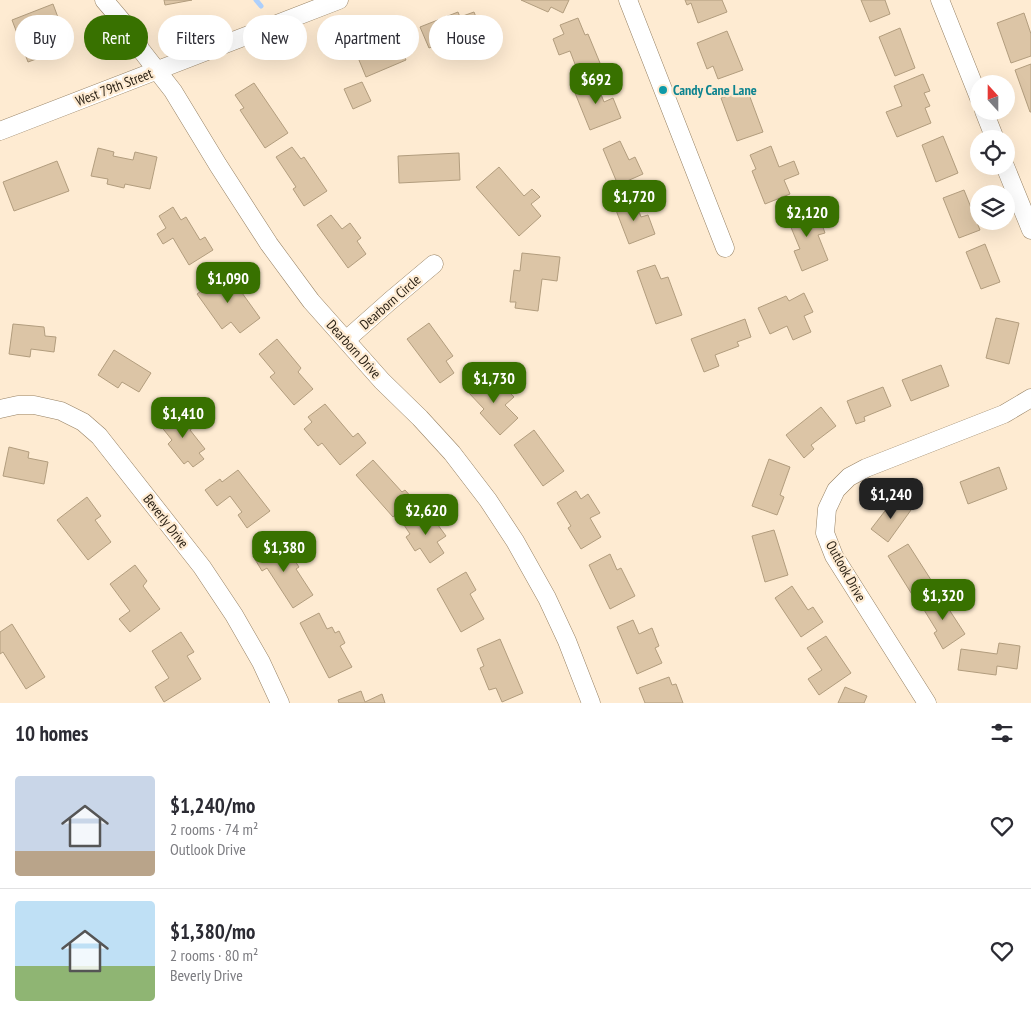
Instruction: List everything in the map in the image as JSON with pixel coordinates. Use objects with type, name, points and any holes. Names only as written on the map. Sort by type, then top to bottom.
[{"type":"street","name":"Dearborn Drive","points":[[104,0],[173,91],[269,244],[311,301],[382,381],[452,453],[488,500],[515,541],[547,598],[567,640],[591,703]]},
{"type":"street","name":"West 79th Street","points":[[0,131],[339,0]]},
{"type":"street","points":[[628,0],[725,248]]},
{"type":"street","points":[[940,0],[970,75]]},
{"type":"street","points":[[1009,175],[1031,230]]},
{"type":"street","name":"Dearborn Circle","points":[[346,340],[434,264]]},
{"type":"street","name":"Outlook Drive","points":[[927,703],[834,556],[825,533],[826,509],[836,490],[849,477],[866,468],[1004,414],[1031,398]]},
{"type":"street","name":"Beverly Drive","points":[[0,409],[18,405],[34,405],[61,411],[83,422],[100,436],[202,567],[261,662],[280,703]]},
{"type":"building","points":[[164,0],[192,0],[165,5]]},
{"type":"building","points":[[521,0],[569,0],[563,13],[551,7],[548,12]]},
{"type":"building","points":[[685,0],[722,0],[727,12],[698,23],[691,3],[687,5]]},
{"type":"building","points":[[861,0],[885,0],[890,14],[870,22]]},
{"type":"building","points":[[53,4],[57,15],[25,15]]},
{"type":"building","points":[[1024,13],[1031,34],[1031,56],[1011,63],[997,23]]},
{"type":"building","points":[[578,18],[585,35],[588,34],[600,63],[578,72],[570,51],[559,55],[553,39],[564,34],[560,25]]},
{"type":"building","points":[[429,23],[429,48],[420,27]]},
{"type":"building","points":[[900,28],[915,68],[895,76],[879,37]]},
{"type":"building","points":[[727,31],[743,70],[718,79],[713,66],[707,69],[697,43]]},
{"type":"building","points":[[359,60],[406,60],[366,77]]},
{"type":"building","points":[[1031,64],[1031,112],[1030,112],[1015,70]]},
{"type":"building","points":[[923,74],[930,91],[924,93],[930,106],[925,108],[931,123],[897,137],[886,112],[902,106],[894,86]]},
{"type":"building","points":[[595,79],[604,102],[613,98],[621,118],[590,130],[573,88]]},
{"type":"building","points":[[362,82],[371,101],[353,109],[344,89]]},
{"type":"building","points":[[254,83],[288,133],[265,148],[240,110],[244,108],[235,95]]},
{"type":"building","points":[[747,89],[763,132],[737,141],[721,98]]},
{"type":"building","points":[[943,136],[958,173],[936,182],[922,145]]},
{"type":"building","points":[[620,141],[629,160],[635,157],[643,174],[618,185],[603,149]]},
{"type":"building","points":[[771,146],[779,167],[794,161],[799,174],[784,180],[790,194],[765,204],[752,171],[756,169],[750,155]]},
{"type":"building","points":[[292,147],[301,159],[304,157],[327,191],[304,206],[293,189],[296,187],[276,157]]},
{"type":"building","points":[[98,148],[114,152],[113,156],[133,160],[135,152],[157,157],[150,189],[125,184],[124,188],[107,184],[108,179],[91,176]]},
{"type":"building","points":[[459,153],[460,180],[399,183],[398,156]]},
{"type":"building","points":[[57,161],[69,191],[14,211],[3,182]]},
{"type":"building","points":[[499,167],[524,196],[532,189],[540,197],[531,204],[541,216],[519,236],[476,187]]},
{"type":"building","points":[[964,190],[970,205],[970,230],[980,230],[959,238],[943,198]]},
{"type":"building","points":[[634,198],[641,217],[648,215],[655,234],[629,244],[614,205]]},
{"type":"building","points":[[805,205],[811,219],[819,216],[825,233],[818,235],[828,260],[802,271],[794,251],[800,249],[785,213]]},
{"type":"building","points":[[173,207],[181,220],[186,217],[200,240],[205,237],[213,250],[189,265],[173,238],[163,244],[157,234],[166,228],[159,216]]},
{"type":"building","points":[[331,215],[342,229],[350,223],[361,238],[357,241],[366,254],[348,268],[317,225]]},
{"type":"building","points":[[985,244],[1000,282],[981,289],[966,252]]},
{"type":"building","points":[[522,253],[560,257],[557,281],[542,279],[538,311],[515,308],[516,302],[510,302],[514,270],[520,271]]},
{"type":"building","points":[[655,265],[661,279],[668,277],[682,315],[656,324],[637,271]]},
{"type":"building","points":[[227,272],[260,318],[240,333],[231,322],[222,329],[197,294]]},
{"type":"building","points":[[804,293],[813,312],[804,316],[811,332],[793,340],[787,326],[770,334],[758,308],[786,296],[789,301]]},
{"type":"building","points":[[996,318],[1019,323],[1009,364],[986,358]]},
{"type":"building","points":[[745,319],[751,337],[737,342],[739,346],[715,355],[719,366],[704,372],[691,339]]},
{"type":"building","points":[[429,323],[453,356],[446,361],[454,373],[440,383],[407,339]]},
{"type":"building","points":[[13,324],[44,327],[45,336],[56,337],[54,352],[31,349],[30,357],[9,354]]},
{"type":"building","points":[[277,339],[301,368],[298,372],[313,389],[294,405],[270,377],[275,373],[259,354]]},
{"type":"building","points":[[114,350],[151,373],[139,392],[122,382],[118,388],[98,375]]},
{"type":"building","points":[[941,365],[949,386],[911,401],[902,380]]},
{"type":"building","points":[[483,377],[491,386],[498,380],[514,397],[505,405],[518,418],[500,435],[480,413],[484,409],[468,392]]},
{"type":"building","points":[[883,387],[891,406],[864,417],[865,421],[856,424],[847,401]]},
{"type":"building","points":[[325,404],[353,437],[358,433],[366,443],[340,465],[322,443],[318,446],[304,429],[312,422],[308,417]]},
{"type":"building","points":[[821,407],[836,426],[811,445],[814,449],[804,458],[786,435]]},
{"type":"building","points":[[180,410],[194,427],[190,430],[205,449],[199,453],[204,459],[193,467],[188,461],[184,464],[168,444],[172,440],[160,425]]},
{"type":"building","points":[[534,430],[564,471],[543,486],[514,445]]},
{"type":"building","points":[[9,447],[29,452],[28,458],[48,462],[44,484],[3,476]]},
{"type":"building","points":[[769,459],[790,467],[780,495],[784,497],[777,515],[752,506]]},
{"type":"building","points":[[373,460],[402,492],[405,490],[413,499],[393,517],[356,475]]},
{"type":"building","points":[[999,467],[1007,489],[968,504],[960,482]]},
{"type":"building","points":[[238,470],[270,511],[247,528],[238,515],[242,512],[230,496],[217,506],[205,490],[220,479],[222,482]]},
{"type":"building","points":[[576,491],[581,499],[588,494],[600,513],[590,518],[601,537],[581,549],[568,528],[571,526],[557,503]]},
{"type":"building","points":[[87,497],[101,516],[95,520],[111,542],[88,560],[57,520]]},
{"type":"building","points":[[895,498],[911,510],[888,542],[871,529]]},
{"type":"building","points":[[427,510],[446,536],[437,542],[444,553],[430,563],[420,548],[415,551],[406,537],[410,534],[404,525]]},
{"type":"building","points":[[774,530],[788,575],[765,582],[752,536]]},
{"type":"building","points":[[276,541],[285,555],[289,552],[299,567],[296,569],[313,595],[293,608],[267,568],[262,571],[253,556]]},
{"type":"building","points":[[908,544],[933,583],[913,596],[888,556]]},
{"type":"building","points":[[610,554],[617,570],[621,568],[635,596],[610,609],[589,565]]},
{"type":"building","points":[[135,565],[147,581],[143,586],[160,609],[130,632],[119,619],[130,611],[110,584]]},
{"type":"building","points":[[466,572],[476,590],[470,594],[484,619],[461,632],[437,589]]},
{"type":"building","points":[[792,586],[808,610],[813,607],[823,622],[801,637],[775,598]]},
{"type":"building","points":[[939,594],[965,634],[943,649],[934,633],[937,631],[921,605]]},
{"type":"building","points":[[319,613],[327,629],[332,627],[335,633],[339,631],[345,643],[340,646],[352,667],[329,678],[300,623]]},
{"type":"building","points":[[633,620],[639,634],[652,628],[659,646],[655,648],[662,663],[637,674],[617,627]]},
{"type":"building","points":[[12,624],[45,677],[26,689],[3,652],[0,654],[0,632]]},
{"type":"building","points":[[181,632],[194,652],[187,656],[201,679],[164,702],[155,687],[169,678],[152,651]]},
{"type":"building","points":[[826,636],[851,673],[819,695],[808,679],[822,670],[807,648]]},
{"type":"building","points":[[500,639],[523,693],[502,702],[496,688],[489,690],[480,668],[484,666],[477,649]]},
{"type":"building","points":[[999,643],[1020,646],[1017,669],[997,666],[996,675],[958,670],[961,649],[997,654]]},
{"type":"building","points":[[669,677],[672,685],[676,684],[683,703],[645,703],[639,688]]},
{"type":"building","points":[[845,687],[867,696],[864,703],[838,703]]},
{"type":"building","points":[[361,691],[365,702],[382,694],[385,703],[339,703],[338,700]]},
{"type":"waterway","points":[[256,0],[261,6]]},
{"type":"place","name":"Candy Cane Lane","points":[[663,90]]}]
